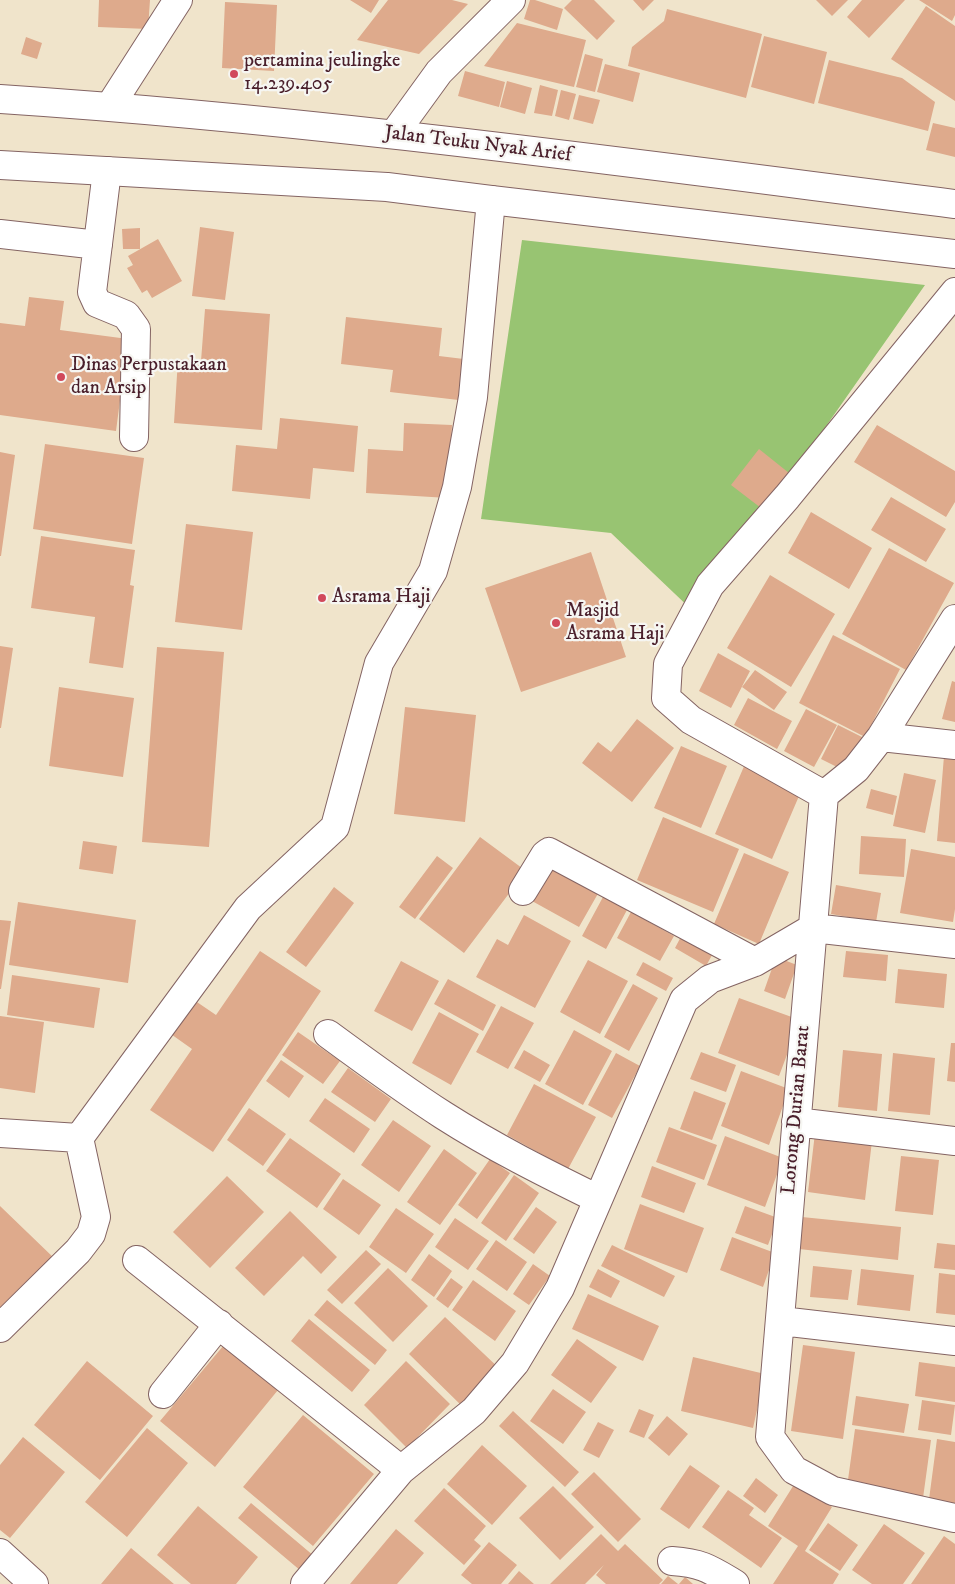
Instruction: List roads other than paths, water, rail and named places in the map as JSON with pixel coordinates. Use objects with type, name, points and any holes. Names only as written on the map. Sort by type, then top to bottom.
[{"type":"main road","points":[[110,106],[178,0]]},
{"type":"main road","points":[[394,134],[439,72],[511,0]]},
{"type":"main road","name":"Jalan Teuku Nyak Arief","points":[[0,99],[110,106],[394,134],[955,204]]},
{"type":"main road","points":[[0,165],[387,186],[491,200],[955,254]]},
{"type":"main road","points":[[107,171],[92,292],[97,303],[126,315],[136,329],[134,437]]},
{"type":"main road","points":[[0,1328],[78,1251],[91,1234],[96,1218],[79,1138],[248,908],[335,827],[379,663],[433,571],[457,487],[472,397],[491,200]]},
{"type":"main road","points":[[0,234],[98,246]]},
{"type":"main road","points":[[955,292],[788,497],[710,585],[668,664],[666,698],[691,720],[824,794],[856,769],[881,737],[955,619]]},
{"type":"main road","points":[[881,737],[955,745]]},
{"type":"main road","name":"Lorong Durian Barat","points":[[824,794],[770,1437],[794,1470],[833,1491],[955,1518]]},
{"type":"main road","points":[[524,891],[545,855],[549,852],[755,962]]},
{"type":"main road","points":[[305,1584],[400,1470],[474,1411],[515,1363],[560,1288],[684,1000],[710,978],[755,962],[813,928],[955,944]]},
{"type":"main road","points":[[328,1034],[444,1116],[521,1161],[598,1199]]},
{"type":"main road","points":[[796,1122],[955,1141]]},
{"type":"main road","points":[[0,1133],[79,1138]]},
{"type":"main road","points":[[137,1260],[400,1470]]},
{"type":"main road","points":[[781,1321],[955,1341]]},
{"type":"main road","points":[[163,1394],[219,1324]]},
{"type":"main road","points":[[0,1553],[34,1584]]},
{"type":"main road","points":[[672,1561],[690,1562],[708,1567],[735,1584]]},
{"type":"place","name":"pertamina jeulingke 14.239.405","points":[[234,74]]},
{"type":"place","name":"Dinas Perpustakaan dan Arsip","points":[[61,377]]},
{"type":"place","name":"Asrama Haji","points":[[322,598]]},
{"type":"place","name":"Masjid Asrama Haji","points":[[556,623]]}]
